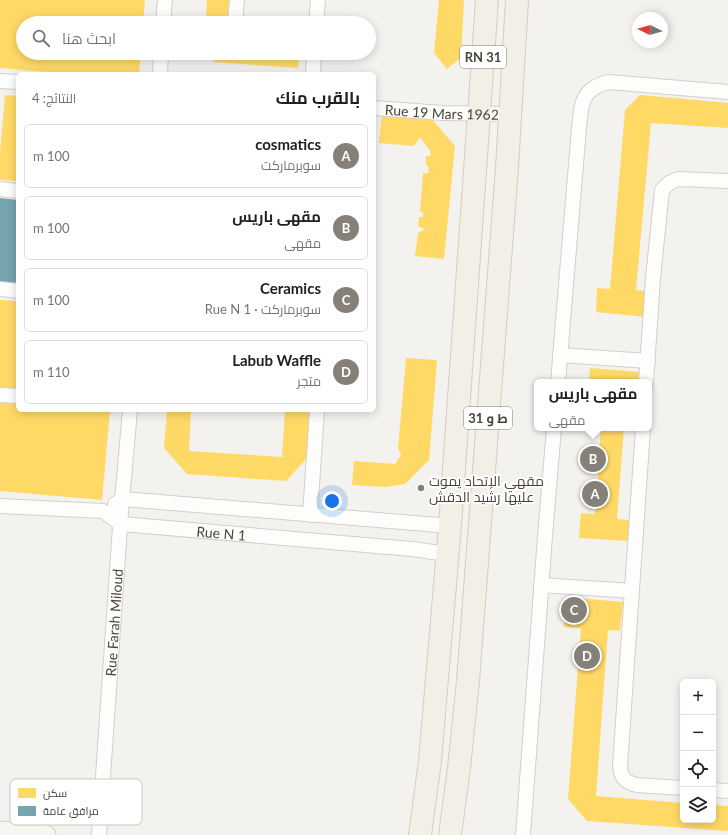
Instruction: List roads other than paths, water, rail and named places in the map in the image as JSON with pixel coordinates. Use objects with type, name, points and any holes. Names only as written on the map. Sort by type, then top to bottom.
[{"type":"main road","name":"RN 31","points":[[420,835],[430,761],[450,526],[487,0]]},
{"type":"main road","name":"ط و 31","points":[[450,835],[468,681],[506,176],[517,0]]},
{"type":"main road","points":[[0,831],[46,835]]},
{"type":"street","points":[[164,16],[165,0]]},
{"type":"street","points":[[236,16],[237,0]]},
{"type":"street","points":[[317,16],[318,0]]},
{"type":"street","points":[[160,72],[161,60]]},
{"type":"street","points":[[313,72],[314,60]]},
{"type":"street","points":[[0,81],[16,82]]},
{"type":"street","points":[[558,379],[579,128],[583,101],[586,96],[597,86],[609,82],[728,92]]},
{"type":"street","name":"Rue 19 Mars 1962","points":[[376,108],[479,114],[509,114]]},
{"type":"street","points":[[646,379],[653,278],[662,190],[669,183],[678,179],[728,181]]},
{"type":"street","points":[[0,190],[16,191]]},
{"type":"street","points":[[0,290],[16,291]]},
{"type":"street","points":[[560,355],[648,361]]},
{"type":"street","points":[[0,395],[16,396]]},
{"type":"street","name":"Rue Farah Miloud","points":[[103,779],[122,499],[130,412]]},
{"type":"street","points":[[310,515],[318,412]]},
{"type":"street","points":[[523,835],[554,431]]},
{"type":"street","points":[[643,431],[620,771],[623,778],[631,784],[680,788]]},
{"type":"street","points":[[0,506],[102,511],[122,499],[450,526]]},
{"type":"street","name":"Rue N 1","points":[[102,511],[121,524],[412,549],[447,554]]},
{"type":"street","points":[[541,585],[632,591]]},
{"type":"street","points":[[716,790],[728,791]]},
{"type":"street","name":"Rue Farah Miloud","points":[[99,835],[100,825]]},
{"type":"place","name":"مقهى باريس","points":[[593,459]]},
{"type":"place","name":"مقهي الإتحاد يموت عليها رشيد الدقش","points":[[421,488]]},
{"type":"place","name":"cosmatics","points":[[595,494]]},
{"type":"place","name":"Ceramics","points":[[574,610]]},
{"type":"place","name":"Labub Waffle","points":[[587,656]]}]
